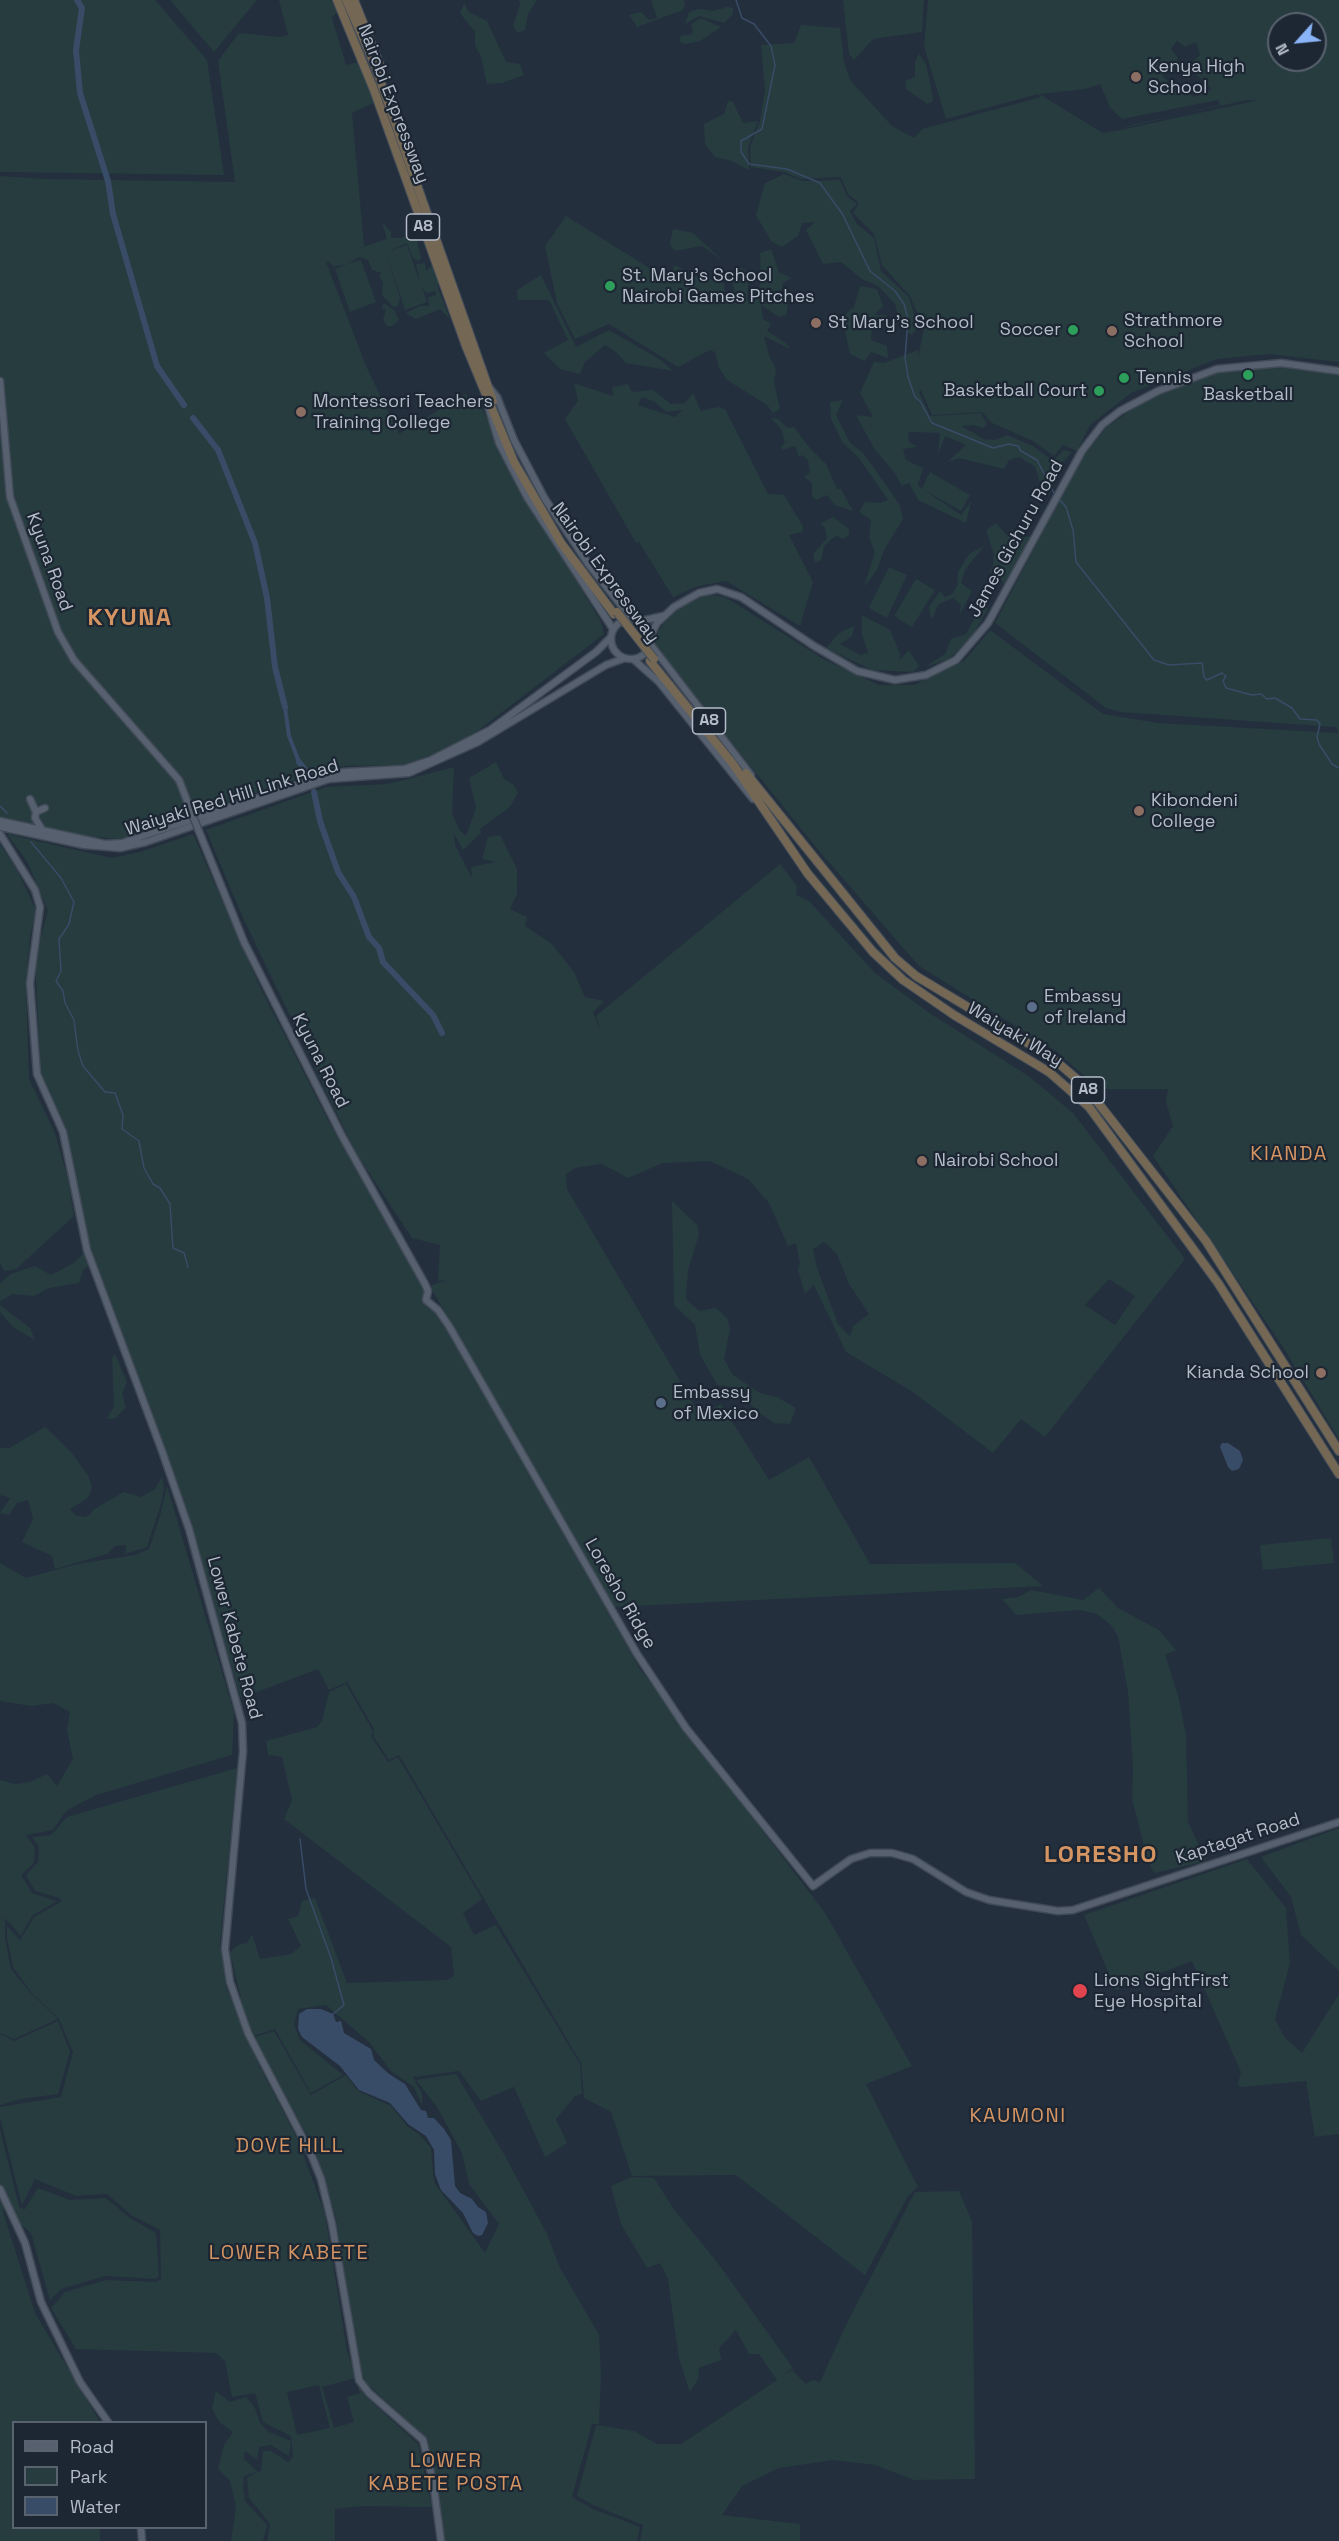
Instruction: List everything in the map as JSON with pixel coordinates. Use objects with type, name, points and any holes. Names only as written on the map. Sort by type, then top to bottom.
[{"type":"highway","name":"Nairobi Expressway","points":[[337,0],[374,90],[487,399],[520,470],[578,567],[734,761]]},
{"type":"highway","name":"Nairobi Expressway","points":[[346,0],[387,99],[520,470],[580,563],[764,800]]},
{"type":"highway","points":[[354,0],[379,63],[387,99]]},
{"type":"highway","name":"Waiyaki Way","points":[[764,800],[895,958],[916,976],[1051,1057],[1085,1086],[1183,1209],[1339,1451]]},
{"type":"highway","name":"Waiyaki Way","points":[[764,800],[787,846],[857,936],[887,966],[954,1015],[1049,1072],[1089,1107],[1235,1308],[1339,1474]]},
{"type":"highway","points":[[1235,1308],[1241,1307],[1243,1302]]},
{"type":"highway","points":[[1260,1351],[1269,1348],[1270,1342]]},
{"type":"main road","name":"James Gichuru Road","points":[[663,616],[699,593],[717,589],[741,597],[839,662],[857,671],[895,680],[926,675],[956,660],[988,623],[1082,451],[1102,425],[1120,411],[1158,391],[1217,369],[1260,363],[1295,364],[1339,371]]},
{"type":"main road","name":"Kyuna Road","points":[[0,381],[10,497],[58,632],[74,660],[179,780],[244,942],[342,1136],[425,1284],[428,1291],[426,1300]]},
{"type":"main road","name":"A8","points":[[488,385],[497,397],[522,457],[545,500],[631,618]]},
{"type":"main road","points":[[487,399],[495,432],[518,481],[539,518],[606,615],[613,629]]},
{"type":"main road","points":[[606,615],[611,619],[618,617],[621,611],[618,603]]},
{"type":"main road","points":[[663,616],[651,635],[651,645],[644,655],[633,659],[625,658],[613,648],[611,637],[618,623],[631,618],[641,621],[663,616]]},
{"type":"main road","points":[[641,621],[651,635]]},
{"type":"main road","name":"Waiyaki Red Hill Link Road","points":[[0,827],[105,844],[128,842],[324,776],[404,769],[431,760],[478,736],[534,700],[596,652],[611,637]]},
{"type":"main road","name":"Waiyaki Way","points":[[633,659],[659,681],[754,801],[764,800],[738,758],[656,658],[651,645]]},
{"type":"main road","points":[[656,658],[652,655],[646,662],[659,681]]},
{"type":"main road","name":"Waiyaki Red Hill Link Road","points":[[0,821],[43,831],[84,845],[106,849],[130,847],[329,779],[409,773],[465,749],[606,665],[625,658]]},
{"type":"main road","points":[[534,700],[541,705]]},
{"type":"main road","points":[[30,799],[43,831]]},
{"type":"main road","points":[[21,826],[45,808]]},
{"type":"main road","name":"Lower Kabete Road","points":[[0,834],[35,890],[40,907],[30,982],[37,1074],[63,1132],[87,1250],[189,1529],[242,1723],[243,1744],[225,1949],[230,1982],[248,2033],[311,2154],[321,2179],[332,2224],[359,2380],[366,2390],[423,2440],[433,2481],[441,2541]]},
{"type":"main road","name":"Loresho Ridge","points":[[426,1300],[438,1310],[451,1330],[637,1654],[686,1728],[813,1886]]},
{"type":"main road","name":"Kaptagat Road","points":[[813,1886],[851,1859],[870,1853],[892,1853],[913,1859],[966,1892],[989,1900],[1058,1911],[1073,1910],[1339,1822]]},
{"type":"main road","points":[[0,2189],[25,2243],[41,2302],[80,2382],[107,2421]]},
{"type":"green space","points":[[0,0],[155,0],[207,60],[224,175],[0,172]]},
{"type":"green space","points":[[170,0],[257,0],[214,52]]},
{"type":"green space","points":[[279,0],[331,0],[337,12],[332,18],[346,65],[358,62],[375,102],[352,113],[364,246],[360,248],[387,239],[382,222],[391,232],[391,238],[402,238],[416,229],[420,231],[422,237],[417,241],[421,258],[419,261],[413,258],[407,243],[387,252],[407,245],[420,283],[416,264],[425,263],[426,271],[431,266],[436,267],[438,273],[438,288],[450,319],[440,309],[416,319],[406,313],[420,306],[429,306],[428,297],[436,295],[436,291],[426,293],[422,287],[427,302],[405,310],[386,253],[400,298],[398,306],[393,307],[382,295],[383,283],[379,275],[382,273],[372,270],[368,260],[360,257],[347,264],[334,267],[328,261],[326,262],[366,366],[399,434],[465,394],[482,408],[520,492],[601,622],[604,634],[475,733],[444,750],[403,765],[344,766],[320,771],[129,837],[117,839],[87,836],[0,817],[0,176],[46,179],[235,182],[218,61],[239,33],[280,37],[288,35]]},
{"type":"green space","points":[[519,0],[537,0],[528,14],[525,30],[518,33],[513,26],[520,4]]},
{"type":"green space","points":[[651,0],[684,0],[685,3],[683,10],[637,27],[629,15],[641,12],[649,20],[657,18]]},
{"type":"green space","points":[[843,0],[924,0],[922,32],[873,39],[854,60],[849,54]]},
{"type":"green space","points":[[928,0],[1339,0],[1339,362],[1267,354],[1217,359],[1131,393],[1090,425],[1077,451],[1063,445],[1054,456],[1033,441],[992,423],[982,412],[932,415],[921,390],[919,392],[930,416],[981,413],[987,424],[983,428],[974,425],[961,426],[984,439],[995,440],[1007,435],[1033,446],[1053,461],[1063,450],[1072,452],[1060,465],[1048,496],[1043,492],[1035,467],[1019,457],[1009,460],[1004,469],[959,458],[947,462],[966,445],[945,436],[938,455],[940,433],[908,432],[909,442],[917,447],[903,449],[906,460],[923,468],[918,485],[922,488],[930,472],[970,495],[961,511],[924,490],[961,515],[971,502],[966,523],[918,500],[909,483],[902,486],[894,472],[875,450],[856,415],[873,417],[860,393],[874,362],[884,363],[918,350],[918,358],[924,328],[910,296],[882,265],[874,234],[853,213],[859,203],[848,194],[841,177],[801,179],[784,172],[751,167],[750,147],[760,121],[765,90],[761,45],[794,43],[801,25],[840,28],[844,63],[851,81],[892,126],[914,138],[922,129],[1041,97],[1038,94],[946,119],[924,46]],"holes":[[[1177,41],[1185,47],[1196,42],[1200,55],[1187,66],[1212,89],[1194,97],[1184,90],[1181,94],[1162,76],[1173,70],[1178,58],[1171,49]],[[1100,84],[1110,107],[1122,119],[1218,100],[1220,105],[1180,114],[1247,100],[1259,100],[1103,133],[1039,94],[1085,89]]]},
{"type":"green space","points":[[464,3],[469,12],[487,21],[506,62],[520,64],[524,75],[502,83],[487,84],[481,57],[475,45],[475,32],[460,13]]},
{"type":"green space","points":[[727,7],[733,8],[733,14],[724,23],[699,16],[685,24],[689,12],[698,9],[713,11]]},
{"type":"green space","points":[[701,18],[721,27],[700,41],[685,44],[679,41],[681,36],[693,34],[691,24]]},
{"type":"green space","points":[[919,54],[926,64],[932,92],[933,101],[927,104],[906,89],[905,81],[915,77],[915,61]]},
{"type":"green space","points":[[728,101],[733,102],[743,123],[758,121],[748,147],[749,170],[732,161],[715,157],[705,144],[704,124],[724,114]]},
{"type":"green space","points":[[784,174],[803,181],[840,180],[847,196],[857,204],[850,211],[856,223],[874,238],[881,271],[909,297],[918,328],[911,335],[901,325],[895,304],[878,286],[862,279],[841,262],[823,264],[806,230],[815,222],[802,223],[798,236],[782,247],[771,241],[756,215],[765,183]]},
{"type":"green space","points":[[566,216],[651,269],[665,284],[675,265],[693,275],[724,283],[725,295],[735,294],[732,279],[739,267],[749,272],[747,301],[757,297],[761,281],[760,253],[771,249],[779,272],[791,278],[783,283],[782,290],[777,291],[788,303],[786,315],[779,317],[761,305],[763,319],[771,324],[767,331],[786,343],[790,349],[764,336],[776,370],[774,382],[780,409],[773,413],[767,405],[727,380],[719,368],[715,352],[710,350],[678,367],[609,324],[575,339],[557,303],[545,246]]},
{"type":"green space","points":[[673,229],[693,233],[722,260],[702,246],[674,251],[670,243]]},
{"type":"green space","points":[[361,260],[376,302],[350,312],[335,269]]},
{"type":"green space","points":[[541,275],[576,347],[609,330],[661,360],[673,371],[626,363],[616,352],[605,345],[585,362],[580,374],[560,369],[544,353],[568,340],[549,300],[518,300],[517,290]]},
{"type":"green space","points":[[860,286],[877,289],[883,306],[874,315],[886,315],[890,321],[872,324],[871,340],[887,346],[888,358],[871,352],[865,361],[850,354],[842,317],[854,307]]},
{"type":"green space","points":[[384,303],[394,310],[399,320],[392,326],[387,326],[383,320],[386,310],[382,308]]},
{"type":"green space","points":[[1288,365],[1339,375],[1339,1439],[1283,1347],[1153,1156],[1173,1126],[1166,1102],[1168,1089],[1099,1089],[1056,1051],[919,966],[820,852],[654,647],[655,636],[672,612],[708,594],[725,597],[825,660],[879,685],[914,685],[964,661],[990,630],[1103,714],[1158,723],[1338,733],[1336,727],[1121,712],[1106,708],[995,623],[1081,459],[1107,427],[1144,401],[1214,374],[1228,370]]},
{"type":"green space","points":[[574,383],[613,396],[612,387],[628,384],[632,392],[653,390],[671,404],[685,403],[693,393],[701,411],[718,407],[725,409],[768,494],[784,495],[803,526],[802,532],[789,535],[813,582],[800,626],[726,581],[698,586],[673,597],[639,542],[636,543],[565,419],[578,401]],"holes":[[[642,397],[655,402],[666,412],[682,410],[675,417],[638,405]]]},
{"type":"green space","points":[[843,400],[836,415],[850,443],[864,454],[889,489],[900,506],[903,519],[884,550],[877,570],[864,587],[875,552],[869,537],[871,520],[859,512],[865,502],[880,503],[888,500],[859,458],[843,443],[831,419],[830,402]]},
{"type":"green space","points":[[771,418],[778,419],[788,428],[794,427],[808,446],[826,464],[837,489],[841,489],[853,511],[835,505],[827,495],[816,500],[812,496],[812,483],[804,477],[810,472],[808,460],[802,455],[799,457],[795,446],[782,450],[781,446],[785,443],[781,429]]},
{"type":"green space","points":[[833,517],[849,529],[849,535],[843,539],[837,536],[831,539],[824,546],[821,560],[815,563],[813,554],[827,538],[825,528],[820,524]]},
{"type":"green space","points":[[996,523],[1007,535],[1010,533],[1021,537],[1032,536],[1004,585],[999,575],[989,572],[993,566],[994,555],[986,530]]},
{"type":"green space","points":[[984,546],[965,570],[961,583],[972,591],[959,616],[961,605],[953,598],[939,604],[931,620],[929,607],[940,591],[945,597],[952,594],[957,586],[958,572],[969,554]]},
{"type":"green space","points":[[889,567],[907,575],[887,618],[869,608]]},
{"type":"green space","points":[[916,579],[935,590],[912,627],[894,616]]},
{"type":"green space","points":[[984,601],[988,609],[972,636],[949,659],[925,667],[945,654],[951,639],[966,634]]},
{"type":"green space","points":[[862,615],[890,630],[900,654],[899,660],[909,650],[919,666],[913,672],[872,670],[826,648],[839,633],[854,626],[852,636],[840,644],[860,655],[868,653],[862,634]]},
{"type":"green space","points":[[496,762],[504,779],[514,785],[518,793],[510,807],[480,829],[481,833],[463,850],[454,834],[455,845],[472,878],[471,867],[495,862],[482,859],[488,837],[500,835],[517,869],[517,894],[510,909],[527,917],[525,926],[552,944],[574,972],[585,997],[604,1001],[593,1012],[602,1034],[596,1016],[780,864],[797,886],[796,895],[809,901],[875,973],[928,1012],[1030,1077],[1073,1113],[1185,1259],[1045,1437],[1021,1419],[993,1453],[913,1392],[846,1352],[814,1285],[805,1294],[798,1270],[800,1263],[796,1243],[788,1246],[769,1203],[748,1179],[710,1161],[663,1163],[628,1178],[602,1164],[575,1168],[566,1174],[567,1189],[700,1415],[721,1404],[769,1480],[809,1457],[870,1564],[1015,1563],[1043,1586],[614,1607],[430,1286],[447,1280],[438,1281],[440,1245],[412,1238],[356,1153],[243,918],[206,830],[326,787],[388,784],[454,767],[452,814],[460,831],[466,836],[476,808],[469,778]],"holes":[[[824,1242],[837,1254],[849,1284],[869,1314],[853,1326],[850,1336],[838,1324],[817,1268],[813,1249]],[[1109,1279],[1135,1296],[1115,1325],[1085,1305]]]},
{"type":"green space","points":[[7,834],[111,858],[140,852],[193,834],[260,987],[329,1122],[640,1669],[825,1913],[912,2066],[866,2084],[918,2187],[908,2196],[865,2275],[736,2175],[632,2176],[611,2112],[584,2098],[581,2063],[399,1755],[389,1760],[373,1736],[374,1729],[347,1682],[329,1690],[318,1669],[241,1698],[173,1473],[95,1261],[83,1270],[79,1283],[49,1288],[34,1296],[13,1294],[0,1301],[0,1283],[11,1274],[35,1266],[51,1275],[74,1263],[90,1246],[65,1128],[41,1079],[35,958],[48,911],[28,863]]},
{"type":"green space","points":[[0,844],[17,870],[36,910],[30,937],[26,982],[29,1079],[55,1133],[67,1175],[74,1216],[16,1269],[4,1271],[0,1263]]},
{"type":"green space","points":[[672,1201],[697,1225],[699,1235],[688,1270],[686,1299],[699,1311],[716,1308],[727,1318],[730,1329],[724,1359],[733,1375],[760,1393],[777,1397],[796,1408],[790,1424],[774,1423],[755,1410],[738,1388],[717,1385],[700,1354],[695,1325],[674,1305]]},
{"type":"green space","points":[[0,1305],[30,1328],[35,1340],[14,1328],[0,1312]]},
{"type":"green space","points":[[115,1354],[127,1382],[122,1394],[126,1407],[116,1418],[107,1419],[114,1406],[112,1357]]},
{"type":"green space","points":[[45,1427],[72,1453],[89,1477],[92,1488],[88,1498],[70,1509],[75,1515],[85,1517],[90,1515],[94,1509],[124,1492],[141,1497],[155,1489],[162,1477],[164,1489],[161,1504],[147,1547],[125,1554],[126,1545],[115,1546],[107,1554],[55,1569],[52,1556],[22,1542],[33,1519],[28,1500],[17,1503],[9,1515],[0,1513],[10,1498],[0,1495],[0,1448],[9,1448]]},
{"type":"green space","points":[[167,1486],[234,1713],[232,1755],[96,1795],[66,1811],[53,1830],[26,1835],[35,1848],[34,1863],[21,1875],[32,1893],[57,1901],[32,1916],[21,1936],[5,1918],[5,1938],[11,1969],[30,1992],[58,2019],[14,2039],[0,2033],[0,1780],[15,1784],[30,1782],[47,1774],[57,1786],[73,1759],[67,1730],[70,1712],[53,1703],[31,1706],[0,1701],[0,1563],[26,1578],[77,1564],[135,1555],[149,1549]]},
{"type":"green space","points":[[1331,1538],[1334,1563],[1263,1570],[1260,1545]]},
{"type":"green space","points":[[1099,1588],[1118,1608],[1159,1630],[1176,1650],[1165,1655],[1178,1695],[1186,1735],[1188,1822],[1206,1861],[1154,1873],[1148,1861],[1132,1799],[1133,1768],[1128,1692],[1118,1636],[1111,1625],[1097,1614],[1080,1610],[1016,1615],[1002,1599],[1018,1597],[1031,1590],[1083,1600]]},
{"type":"green space","points":[[346,1684],[373,1731],[371,1736],[388,1762],[398,1757],[482,1899],[463,1913],[474,1935],[496,1925],[580,2064],[582,2094],[575,2096],[556,2119],[567,2143],[545,2157],[514,2087],[481,2101],[459,2071],[413,2077],[422,2094],[422,2105],[414,2087],[391,2071],[369,2042],[326,2005],[298,2009],[294,2024],[300,2040],[343,2075],[311,2093],[275,2029],[250,2037],[230,1952],[238,1945],[247,1943],[252,1934],[260,1959],[291,1954],[301,1946],[288,1919],[298,1916],[302,1901],[315,1898],[347,1983],[447,1980],[454,1976],[451,1947],[284,1819],[292,1800],[282,1757],[268,1755],[266,1741],[317,1727],[322,1721],[329,1692]]},
{"type":"green space","points":[[237,1768],[220,1943],[226,1987],[260,2067],[298,2140],[325,2214],[347,2351],[354,2371],[365,2396],[418,2444],[432,2507],[362,2506],[335,2509],[335,2541],[267,2541],[270,2524],[249,2498],[247,2478],[257,2472],[244,2476],[243,2486],[245,2501],[267,2525],[263,2541],[231,2541],[236,2506],[230,2481],[218,2469],[224,2445],[233,2432],[219,2422],[212,2408],[216,2391],[230,2402],[246,2397],[255,2408],[260,2423],[269,2432],[291,2441],[289,2456],[271,2445],[259,2447],[257,2460],[245,2451],[244,2459],[258,2472],[261,2471],[263,2451],[271,2451],[288,2462],[293,2457],[291,2436],[263,2422],[255,2393],[232,2397],[225,2361],[216,2353],[76,2349],[51,2308],[65,2292],[106,2280],[156,2282],[161,2279],[160,2230],[131,2215],[107,2194],[76,2196],[35,2179],[22,2205],[0,2118],[0,2107],[61,2097],[73,2052],[59,2019],[31,1992],[13,1967],[7,1937],[7,1926],[20,1940],[34,1917],[62,1901],[35,1891],[26,1875],[38,1862],[39,1847],[32,1837],[51,1835],[67,1817]],"holes":[[[355,2378],[360,2393],[347,2397],[354,2422],[334,2428],[322,2387]],[[319,2385],[330,2428],[297,2435],[287,2392]]]},
{"type":"green space","points":[[1339,1828],[1339,1971],[1301,1935],[1291,1897],[1261,1857]]},
{"type":"green space","points":[[1247,1859],[1286,1908],[1290,1963],[1275,2019],[1285,2038],[1302,2053],[1339,1994],[1339,2134],[1315,2137],[1306,2081],[1240,2087],[1238,2084],[1241,2072],[1192,1961],[1116,1990],[1084,1915]]},
{"type":"green space","points":[[58,2021],[70,2052],[58,2094],[21,2099],[0,2105],[0,2034],[14,2041]]},
{"type":"green space","points":[[274,2031],[311,2095],[346,2075],[358,2091],[391,2106],[408,2127],[420,2135],[431,2148],[434,2182],[485,2253],[499,2224],[469,2184],[462,2153],[437,2107],[416,2080],[456,2074],[504,2154],[547,2234],[559,2266],[599,2335],[601,2373],[599,2424],[592,2424],[572,2497],[593,2509],[640,2527],[637,2541],[445,2541],[428,2439],[366,2383],[359,2365],[336,2218],[314,2148],[252,2038]]},
{"type":"green space","points":[[0,2129],[19,2207],[25,2209],[38,2188],[70,2200],[106,2198],[130,2218],[156,2233],[159,2275],[156,2279],[105,2276],[61,2289],[50,2300],[31,2233],[2,2209],[35,2313],[99,2421],[12,2421],[12,2529],[100,2529],[100,2541],[0,2541]]},
{"type":"green space","points":[[632,2177],[654,2178],[673,2208],[717,2262],[793,2368],[783,2375],[792,2370],[806,2384],[812,2380],[820,2382],[847,2323],[915,2192],[959,2191],[972,2222],[975,2479],[914,2480],[875,2465],[833,2460],[779,2468],[742,2486],[722,2515],[800,2524],[800,2541],[640,2541],[643,2525],[593,2505],[577,2496],[596,2425],[634,2431],[657,2444],[681,2444],[777,2380],[759,2354],[749,2354],[736,2330],[719,2348],[721,2360],[699,2368],[698,2379],[690,2392],[679,2359],[668,2279],[660,2263],[647,2268],[621,2224],[611,2186]]},
{"type":"water","points":[[1222,1443],[1228,1443],[1240,1451],[1243,1460],[1239,1469],[1232,1471],[1228,1467],[1220,1447]]},
{"type":"water","points":[[307,2009],[321,2009],[333,2014],[336,2022],[341,2021],[344,2033],[371,2049],[374,2060],[389,2074],[405,2084],[421,2110],[426,2111],[428,2118],[434,2118],[444,2129],[451,2140],[455,2186],[460,2193],[472,2199],[486,2212],[488,2223],[482,2235],[478,2236],[473,2233],[463,2213],[441,2190],[435,2174],[434,2150],[426,2136],[408,2124],[390,2103],[359,2090],[340,2066],[302,2037],[298,2029],[299,2014]]},
{"type":"waterway","points":[[77,0],[82,8],[76,50],[80,93],[108,181],[113,214],[157,366],[184,405]]},
{"type":"waterway","points":[[736,0],[742,18],[754,24],[771,46],[775,65],[762,129],[741,141],[741,152],[749,164],[787,169],[820,183],[843,215],[870,271],[895,291],[904,304],[908,319],[905,358],[908,377],[915,397],[920,401],[932,423],[993,448],[1009,444],[1018,446],[1021,451],[1037,460],[1055,495]]},
{"type":"waterway","points":[[193,418],[218,450],[255,543],[267,598],[275,667],[285,707]]},
{"type":"waterway","points":[[1058,498],[1066,507],[1073,530],[1076,562],[1154,660],[1169,665],[1202,663],[1204,677],[1207,680],[1222,673],[1226,676],[1223,681],[1226,688],[1252,695],[1261,694],[1267,699],[1275,698],[1292,708],[1300,719],[1317,720],[1320,724],[1317,737],[1319,744],[1332,764],[1339,768]]},
{"type":"waterway","points":[[285,707],[289,736],[299,762]]},
{"type":"waterway","points":[[299,762],[310,776]]},
{"type":"waterway","points":[[314,792],[320,821],[338,872],[354,897],[369,937],[379,948],[383,962],[433,1015],[442,1033]]},
{"type":"waterway","points":[[0,806],[7,813]]},
{"type":"waterway","points":[[31,842],[61,878],[74,902],[69,924],[59,939],[61,971],[56,981],[63,991],[65,1003],[74,1020],[78,1051],[83,1066],[105,1092],[115,1093],[123,1115],[122,1129],[139,1141],[144,1168],[153,1184],[160,1188],[170,1204],[173,1248],[184,1253],[188,1267]]},
{"type":"waterway","points":[[300,1839],[306,1889],[331,1958],[344,2005],[333,2014]]},
{"type":"place","name":"Kenya High School","points":[[1136,77]]},
{"type":"place","name":"St. Mary's School Nairobi Games Pitches","points":[[610,286]]},
{"type":"place","name":"St Mary's School","points":[[816,323]]},
{"type":"place","name":"Soccer","points":[[1073,330]]},
{"type":"place","name":"Strathmore School","points":[[1112,331]]},
{"type":"place","name":"Basketball","points":[[1248,375]]},
{"type":"place","name":"Tennis","points":[[1124,378]]},
{"type":"place","name":"Basketball Court","points":[[1099,391]]},
{"type":"place","name":"Montessori Teachers Training College","points":[[301,412]]},
{"type":"place","name":"Kibondeni College","points":[[1139,811]]},
{"type":"place","name":"Embassy of Ireland","points":[[1032,1007]]},
{"type":"place","name":"Nairobi School","points":[[922,1161]]},
{"type":"place","name":"Kianda School","points":[[1321,1373]]},
{"type":"place","name":"Embassy of Mexico","points":[[661,1403]]},
{"type":"place","name":"Lions SightFirst Eye Hospital","points":[[1080,1991]]},
{"type":"district","name":"KYUNA","points":[[130,618]]},
{"type":"district","name":"KIANDA","points":[[1289,1155]]},
{"type":"district","name":"LORESHO","points":[[1101,1855]]},
{"type":"district","name":"KAUMONI","points":[[1018,2117]]},
{"type":"district","name":"DOVE HILL","points":[[290,2147]]},
{"type":"district","name":"LOWER KABETE","points":[[289,2254]]},
{"type":"district","name":"LOWER KABETE POSTA","points":[[446,2474]]}]
